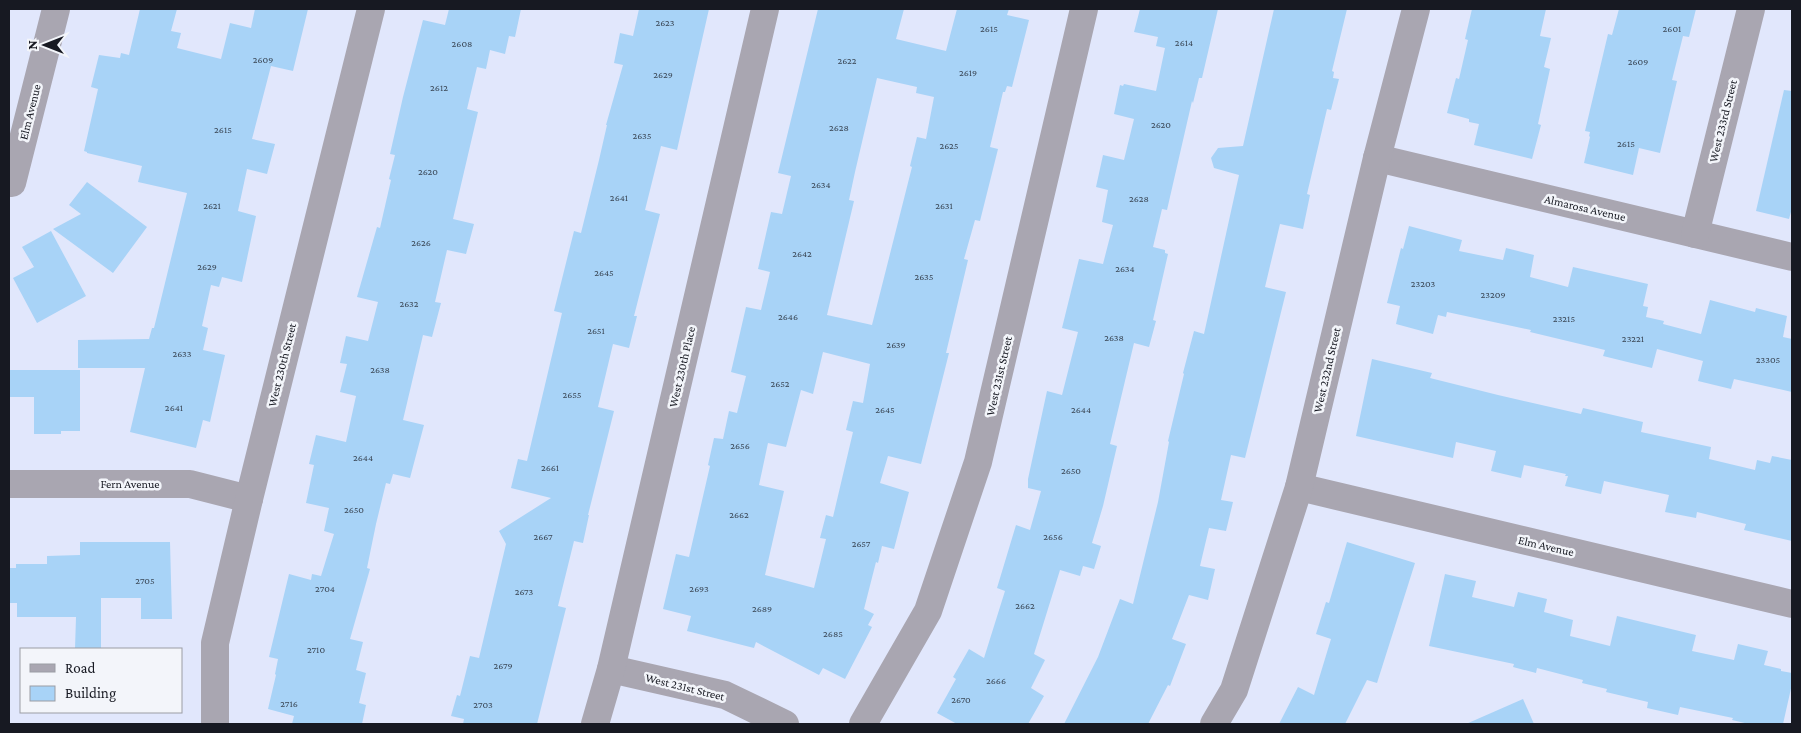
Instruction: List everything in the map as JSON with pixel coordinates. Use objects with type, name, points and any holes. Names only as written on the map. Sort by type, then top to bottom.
[{"type":"street","name":"Elm Avenue","points":[[9,183],[12,183],[56,9]]},
{"type":"street","name":"West 230th Street","points":[[215,724],[215,643],[371,9]]},
{"type":"street","name":"West 230th Place","points":[[595,724],[611,668],[765,9]]},
{"type":"street","name":"West 231st Street","points":[[863,724],[928,611],[978,462],[1084,9]]},
{"type":"street","name":"West 232nd Street","points":[[1214,724],[1234,690],[1299,487],[1377,158],[1416,9]]},
{"type":"street","name":"West 233rd Street","points":[[1695,234],[1751,9]]},
{"type":"street","name":"Almarosa Avenue","points":[[1377,158],[1792,257]]},
{"type":"street","name":"Fern Avenue","points":[[9,484],[190,484],[249,499]]},
{"type":"street","name":"Elm Avenue","points":[[1299,487],[1792,604]]},
{"type":"street","name":"West 231st Street","points":[[611,668],[724,696],[784,724]]},
{"type":"building","points":[[140,9],[177,9],[171,31],[181,33],[177,48],[221,59],[230,23],[251,28],[255,9],[308,9],[293,71],[271,66],[252,139],[275,144],[267,174],[247,169],[238,211],[256,216],[242,282],[222,277],[219,287],[211,285],[202,326],[208,328],[203,350],[225,355],[210,422],[203,420],[196,448],[130,432],[145,368],[78,368],[78,340],[149,339],[152,328],[154,328],[187,193],[138,182],[142,166],[84,151],[98,89],[91,87],[99,55],[120,58],[121,53],[129,55]]},
{"type":"building","points":[[449,9],[521,9],[515,37],[509,36],[505,54],[490,50],[486,69],[477,67],[467,109],[478,112],[453,219],[474,224],[466,254],[447,250],[435,302],[441,303],[432,337],[423,335],[403,420],[424,425],[410,478],[393,474],[390,484],[386,483],[367,568],[370,569],[350,639],[363,642],[356,670],[366,673],[359,703],[366,705],[362,724],[292,724],[294,716],[268,709],[278,659],[269,657],[289,574],[311,580],[312,574],[321,576],[334,534],[324,531],[329,508],[306,503],[314,465],[309,464],[316,435],[346,442],[356,396],[340,392],[347,364],[340,363],[346,336],[368,341],[378,302],[357,297],[377,227],[380,228],[395,155],[390,154],[403,97],[423,20],[445,25]]},
{"type":"building","points":[[639,9],[709,9],[677,150],[661,146],[645,210],[660,214],[634,316],[637,316],[629,348],[613,344],[598,407],[614,411],[588,515],[583,543],[574,541],[558,606],[566,608],[537,724],[463,724],[464,719],[451,716],[457,695],[460,696],[470,656],[479,658],[506,544],[499,531],[551,498],[511,488],[518,459],[527,461],[562,313],[554,311],[574,231],[581,233],[606,125],[623,65],[614,63],[620,33],[633,36]]},
{"type":"building","points":[[818,9],[904,9],[896,39],[946,51],[957,9],[1009,9],[1007,15],[1029,20],[1012,87],[1007,86],[1005,92],[1003,92],[990,147],[998,149],[980,221],[975,220],[964,259],[968,260],[946,353],[949,353],[921,464],[888,456],[880,483],[909,492],[894,549],[882,546],[878,563],[876,562],[864,609],[874,614],[868,625],[872,627],[845,679],[823,668],[819,675],[756,642],[754,648],[687,631],[691,616],[663,609],[676,554],[689,557],[710,466],[708,465],[714,438],[723,439],[729,411],[737,413],[746,376],[731,372],[746,307],[761,310],[770,272],[758,269],[771,212],[782,214],[791,176],[778,173]],"holes":[[[877,78],[917,87],[916,93],[934,97],[926,139],[917,137],[910,166],[912,167],[872,325],[827,315],[854,201],[849,200]],[[823,352],[870,364],[863,403],[853,401],[846,430],[853,432],[833,517],[826,515],[820,538],[826,539],[814,588],[765,575],[784,491],[759,485],[768,443],[786,447],[801,390],[813,394]]]},
{"type":"building","points":[[1140,9],[1218,9],[1202,78],[1199,78],[1193,103],[1192,101],[1167,210],[1162,209],[1153,247],[1165,250],[1165,253],[1168,254],[1153,320],[1156,321],[1149,347],[1134,343],[1110,444],[1117,446],[1092,543],[1101,546],[1094,569],[1083,566],[1080,576],[1060,570],[1034,654],[1045,660],[1031,688],[1044,696],[1028,724],[957,724],[937,713],[956,679],[953,677],[969,649],[984,658],[1005,591],[997,588],[1016,525],[1030,530],[1041,491],[1028,488],[1028,479],[1047,391],[1062,395],[1078,332],[1062,328],[1079,259],[1103,264],[1113,225],[1102,222],[1108,190],[1096,187],[1103,155],[1124,160],[1134,119],[1114,114],[1120,85],[1123,86],[1124,84],[1156,91],[1165,48],[1156,46],[1158,37],[1134,32]]},
{"type":"building","points":[[1274,9],[1347,9],[1332,71],[1334,72],[1333,78],[1339,79],[1331,110],[1327,109],[1307,194],[1310,195],[1303,229],[1280,224],[1265,287],[1286,292],[1245,458],[1231,455],[1221,500],[1233,502],[1226,531],[1209,528],[1200,566],[1215,569],[1208,600],[1189,595],[1172,639],[1186,644],[1170,686],[1168,685],[1148,724],[1064,724],[1098,657],[1120,599],[1133,604],[1158,502],[1168,441],[1183,373],[1194,331],[1204,334],[1239,175],[1214,168],[1211,158],[1218,148],[1243,146]]},
{"type":"building","points":[[1472,9],[1546,9],[1540,36],[1551,38],[1544,67],[1550,69],[1538,124],[1541,125],[1532,159],[1474,145],[1479,124],[1447,113],[1456,78],[1459,79],[1468,40],[1465,39]]},
{"type":"building","points":[[1619,9],[1696,9],[1689,37],[1683,36],[1672,80],[1677,81],[1660,153],[1639,148],[1633,175],[1584,163],[1590,137],[1590,132],[1585,131],[1608,34],[1612,35]]},
{"type":"building","points":[[1784,90],[1792,91],[1792,208],[1789,219],[1756,211]]},
{"type":"building","points":[[87,182],[147,227],[113,273],[53,229],[81,214],[69,205]]},
{"type":"building","points":[[1409,226],[1462,240],[1459,251],[1503,260],[1506,248],[1534,255],[1530,277],[1568,287],[1573,267],[1648,284],[1643,306],[1648,307],[1646,317],[1664,321],[1663,324],[1701,334],[1710,300],[1755,312],[1756,308],[1787,316],[1783,337],[1792,339],[1792,392],[1734,379],[1731,389],[1698,381],[1703,361],[1657,349],[1652,368],[1603,356],[1605,350],[1530,332],[1531,330],[1447,312],[1446,317],[1438,315],[1433,334],[1396,324],[1400,306],[1387,303],[1401,248],[1403,249]]},
{"type":"building","points":[[51,231],[86,296],[37,323],[13,278],[34,267],[22,247]]},
{"type":"building","points":[[1372,359],[1432,373],[1430,378],[1498,395],[1581,414],[1583,408],[1643,422],[1641,432],[1711,447],[1709,459],[1755,470],[1757,460],[1770,463],[1772,456],[1792,460],[1792,541],[1744,530],[1746,524],[1697,512],[1696,518],[1665,512],[1669,495],[1604,481],[1601,494],[1565,486],[1568,476],[1565,476],[1566,474],[1524,465],[1521,478],[1491,471],[1496,451],[1456,442],[1453,458],[1356,436]]},
{"type":"building","points":[[9,370],[80,370],[80,431],[61,431],[61,434],[34,434],[34,397],[9,397]]},
{"type":"building","points":[[80,542],[170,542],[172,619],[141,619],[141,598],[101,598],[101,648],[75,648],[76,617],[17,617],[17,603],[9,603],[9,568],[16,568],[16,564],[47,564],[47,556],[80,555]]},
{"type":"building","points":[[1347,542],[1415,563],[1377,683],[1367,680],[1345,724],[1279,724],[1298,687],[1314,695],[1331,639],[1316,634],[1326,602],[1329,603]]},
{"type":"building","points":[[1445,574],[1476,581],[1472,597],[1514,607],[1518,592],[1547,599],[1544,612],[1573,620],[1570,636],[1610,646],[1617,616],[1696,635],[1692,651],[1734,660],[1738,644],[1768,651],[1764,665],[1792,673],[1792,684],[1783,724],[1749,724],[1732,720],[1733,718],[1680,707],[1678,715],[1647,708],[1648,702],[1606,692],[1607,689],[1582,683],[1583,680],[1537,668],[1536,673],[1513,667],[1514,664],[1429,646]]},
{"type":"building","points":[[1523,699],[1534,724],[1466,724]]}]
